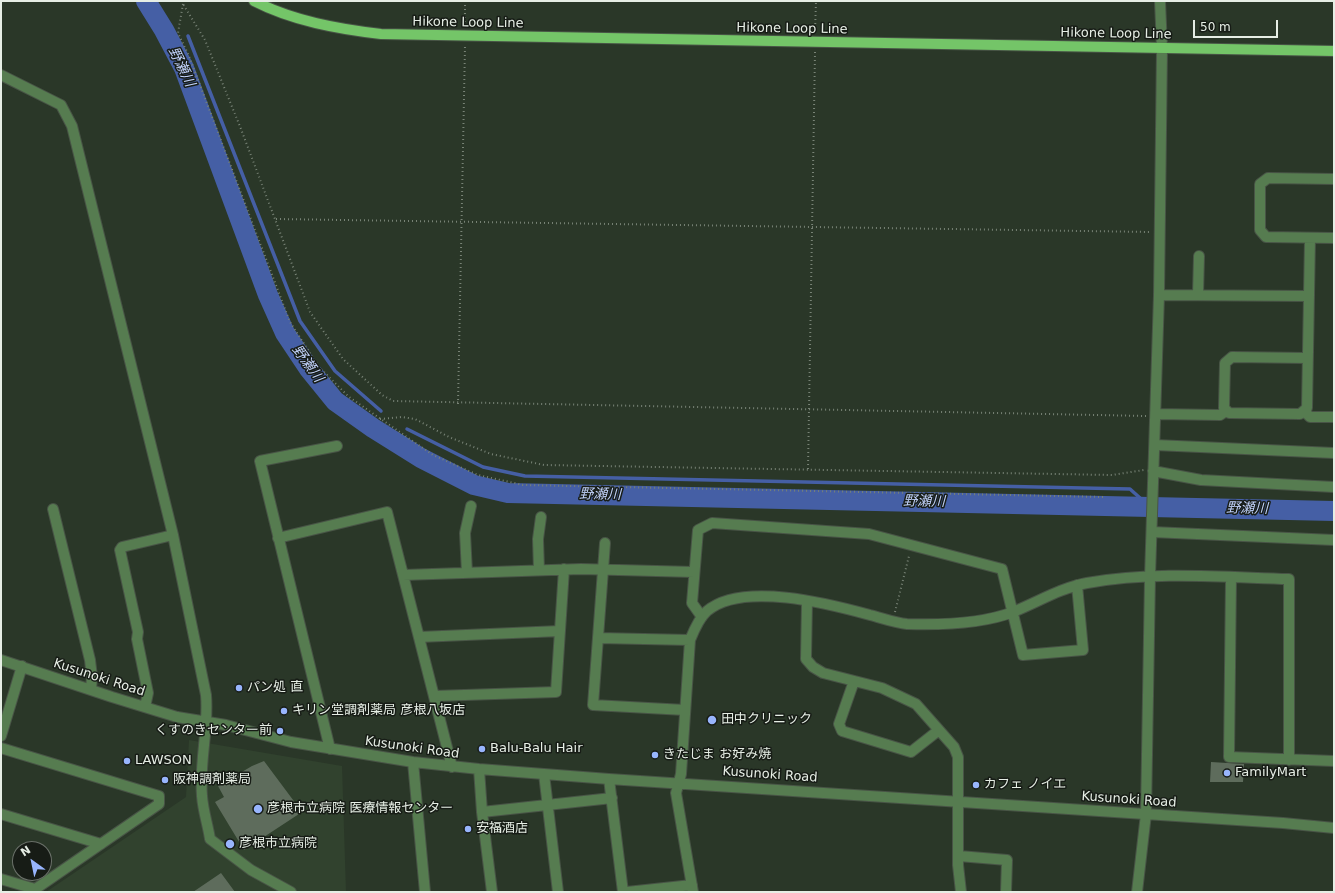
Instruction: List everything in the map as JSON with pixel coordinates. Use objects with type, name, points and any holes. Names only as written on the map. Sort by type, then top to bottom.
[{"type":"main road","name":"Hikone Loop Line","points":[[254,1],[301,19],[337,28],[381,34],[1334,51]]},
{"type":"street","points":[[1137,892],[1146,814],[1150,577],[1159,295],[1162,48],[1160,1]]},
{"type":"street","points":[[1,75],[61,105],[72,126],[173,535],[206,695],[202,797],[210,839],[251,870],[291,892]]},
{"type":"street","points":[[1334,179],[1268,178],[1260,184],[1260,230],[1266,238],[1334,238]]},
{"type":"street","points":[[1307,358],[1232,357],[1225,363],[1224,408],[1229,413],[1300,414],[1307,408],[1310,238]]},
{"type":"street","points":[[1198,295],[1199,256]]},
{"type":"street","points":[[1159,295],[1309,296]]},
{"type":"street","points":[[1156,414],[1220,415],[1226,410]]},
{"type":"street","points":[[1304,411],[1310,417],[1334,417]]},
{"type":"street","points":[[1155,445],[1334,454]]},
{"type":"street","points":[[330,749],[260,461],[337,446]]},
{"type":"street","points":[[1153,474],[1201,480],[1334,487]]},
{"type":"street","points":[[468,573],[465,533],[471,506]]},
{"type":"street","points":[[54,509],[90,660],[92,677],[91,689]]},
{"type":"street","points":[[278,538],[388,512],[452,767]]},
{"type":"street","points":[[539,570],[538,539],[541,517]]},
{"type":"street","points":[[702,617],[692,602],[698,530],[712,523],[869,534],[1002,569],[1023,655],[1083,650],[1077,585]]},
{"type":"street","points":[[1152,532],[1334,540]]},
{"type":"street","points":[[145,707],[148,693],[137,639],[138,632],[120,550],[122,547],[173,535]]},
{"type":"street","points":[[605,543],[593,705],[685,710]]},
{"type":"street","points":[[403,575],[564,569],[694,572]]},
{"type":"street","points":[[434,696],[556,692],[564,569]]},
{"type":"street","points":[[627,892],[693,889],[676,793],[681,774],[690,640],[702,617],[708,610],[731,598],[748,596],[794,598],[904,624],[935,625],[988,619],[1013,612],[1056,592],[1077,585],[1188,574],[1289,579],[1289,760]]},
{"type":"street","points":[[1231,577],[1229,758],[1334,761]]},
{"type":"street","points":[[807,601],[806,659],[813,667],[823,673],[882,688],[916,704],[954,747],[958,757],[961,892]]},
{"type":"street","points":[[419,637],[560,631]]},
{"type":"street","points":[[598,638],[690,640]]},
{"type":"street","name":"Kusunoki Road","points":[[1,660],[145,707],[178,716],[259,733],[291,742],[452,767],[1334,828]]},
{"type":"street","points":[[1,736],[22,666]]},
{"type":"street","points":[[854,681],[839,724],[842,730],[911,752],[939,730]]},
{"type":"street","points":[[1,748],[159,796],[159,804],[33,890],[1,879]]},
{"type":"street","points":[[413,762],[425,892]]},
{"type":"street","points":[[480,769],[482,812],[492,892]]},
{"type":"street","points":[[544,774],[558,892]]},
{"type":"street","points":[[609,779],[624,892]]},
{"type":"street","points":[[482,812],[612,798]]},
{"type":"street","points":[[1,814],[101,844]]},
{"type":"street","points":[[959,856],[1007,860],[1006,892]]},
{"type":"path","points":[[458,404],[463,223],[466,1]]},
{"type":"path","points":[[808,469],[816,1]]},
{"type":"path","points":[[183,2],[206,40],[276,219],[310,312],[343,359],[382,395],[394,402],[1146,416],[1156,414]]},
{"type":"path","points":[[183,2],[178,33],[290,322],[319,367],[349,397],[432,454],[478,475],[523,485],[1103,498]]},
{"type":"path","points":[[276,219],[1160,233]]},
{"type":"path","points":[[379,419],[415,419],[449,437],[491,454],[544,464],[1112,474],[1139,470],[1153,474]]},
{"type":"path","points":[[892,620],[912,545]]},
{"type":"shaded area","name":"彦根市立病院","points":[[189,740],[342,766],[346,892],[46,892],[186,797]]},
{"type":"building","points":[[264,761],[302,812],[244,850],[215,802],[224,797],[218,786],[252,766]]},
{"type":"building","name":"FamilyMart","points":[[1211,762],[1244,764],[1243,782],[1210,782]]},
{"type":"building","name":"彦根市立病院","points":[[221,873],[235,892],[193,892]]},
{"type":"waterway","name":"野瀬川","points":[[146,1],[164,30],[184,68],[268,295],[285,333],[309,369],[335,401],[373,428],[421,458],[474,485],[508,493],[1334,511]]},
{"type":"waterway","points":[[188,36],[300,321],[335,371],[381,411]]},
{"type":"waterway","points":[[407,429],[483,467],[525,476],[1130,489],[1150,507]]},
{"type":"place","name":"パン処 直","points":[[239,688]]},
{"type":"place","name":"キリン堂調剤薬局 彦根八坂店","points":[[284,711]]},
{"type":"place","name":"田中クリニック","points":[[712,720]]},
{"type":"place","name":"くすのきセンター前","points":[[280,731]]},
{"type":"place","name":"Balu-Balu Hair","points":[[482,749]]},
{"type":"place","name":"きたじま お好み焼","points":[[655,755]]},
{"type":"place","name":"LAWSON","points":[[127,761]]},
{"type":"place","name":"FamilyMart","points":[[1227,773]]},
{"type":"place","name":"阪神調剤薬局","points":[[165,780]]},
{"type":"place","name":"カフェ ノイエ","points":[[976,785]]},
{"type":"place","name":"彦根市立病院 医療情報センター","points":[[258,809]]},
{"type":"place","name":"安福酒店","points":[[468,829]]},
{"type":"place","name":"彦根市立病院","points":[[230,844]]}]
